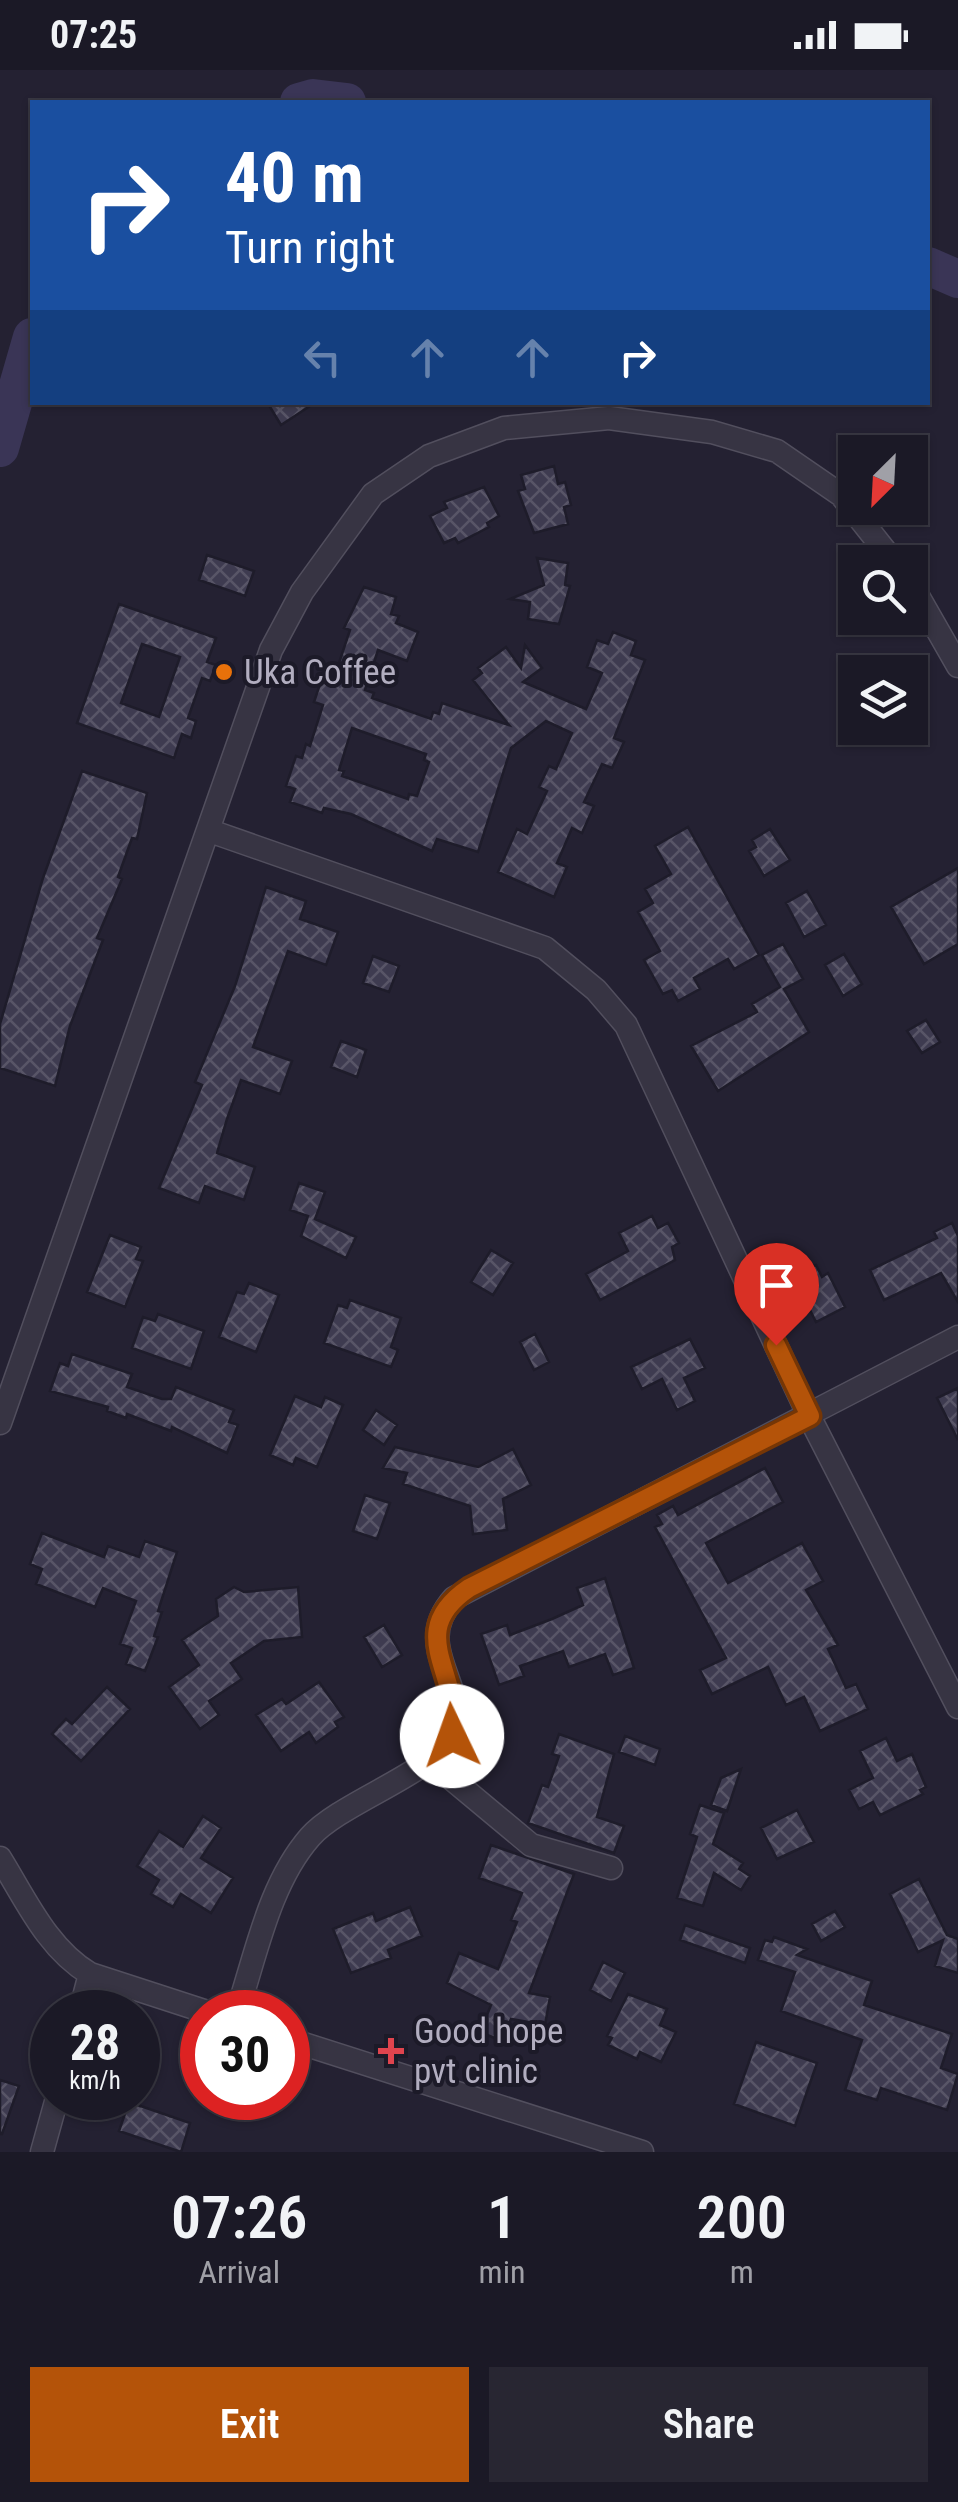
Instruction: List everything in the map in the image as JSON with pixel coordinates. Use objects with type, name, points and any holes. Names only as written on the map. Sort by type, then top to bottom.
[{"type":"street","points":[[0,1424],[271,650],[302,592],[373,494],[429,456],[504,428],[609,418],[712,432],[777,451],[841,495],[881,545]]},
{"type":"street","points":[[928,614],[958,666]]},
{"type":"street","points":[[210,831],[545,948],[596,990],[626,1025],[810,1416],[958,1707]]},
{"type":"street","points":[[245,1990],[281,1884],[311,1836],[330,1819],[442,1750],[454,1722],[436,1626],[454,1598],[958,1336]]},
{"type":"street","points":[[429,1760],[531,1845],[612,1868]]},
{"type":"street","points":[[0,1858],[57,1949],[90,1974],[180,2003]]},
{"type":"street","points":[[86,1990],[90,1974]]},
{"type":"street","points":[[310,2045],[642,2152]]},
{"type":"street","points":[[42,2152],[51,2120]]},
{"type":"building","points":[[269,405],[311,405],[281,425]]},
{"type":"building","points":[[554,466],[558,484],[565,482],[571,505],[564,507],[568,524],[534,533],[518,491],[525,489],[521,475]]},
{"type":"building","points":[[484,487],[499,516],[487,523],[489,527],[458,543],[455,538],[444,543],[430,516],[447,508],[444,502]]},
{"type":"building","points":[[207,555],[254,571],[245,596],[199,580]]},
{"type":"building","points":[[537,558],[568,563],[565,585],[570,586],[559,624],[528,619],[530,602],[510,599],[544,585]]},
{"type":"building","points":[[364,587],[396,597],[391,614],[399,616],[396,623],[418,632],[407,661],[378,650],[365,690],[374,693],[372,698],[431,719],[433,712],[439,714],[442,703],[509,725],[473,680],[482,673],[478,668],[506,647],[521,668],[525,645],[542,668],[523,682],[586,709],[602,673],[587,667],[597,640],[608,644],[613,632],[636,641],[631,655],[645,660],[614,738],[624,742],[612,768],[602,764],[584,802],[594,806],[582,833],[572,828],[557,863],[567,867],[554,897],[498,872],[517,829],[527,834],[547,791],[539,787],[549,766],[556,769],[572,733],[546,721],[511,748],[478,852],[437,839],[432,851],[351,814],[324,808],[322,813],[290,802],[295,789],[286,786],[296,756],[302,758],[306,744],[310,746],[323,705],[314,702],[321,681],[330,684],[338,666],[350,630],[344,628]],"holes":[[[352,728],[426,754],[424,760],[429,762],[417,796],[409,794],[408,799],[342,776],[344,771],[339,770]]]},
{"type":"building","points":[[119,604],[216,638],[207,662],[216,665],[210,681],[202,678],[188,718],[196,721],[191,738],[182,734],[174,758],[77,723]],"holes":[[[142,644],[180,657],[159,717],[121,703]]]},
{"type":"building","points":[[82,771],[147,793],[137,839],[132,838],[118,877],[122,879],[97,938],[103,940],[70,1026],[55,1086],[0,1068],[0,1024],[43,878]]},
{"type":"building","points":[[688,827],[759,955],[734,969],[728,959],[694,978],[700,989],[678,1001],[672,990],[663,994],[644,960],[660,951],[638,912],[653,903],[645,889],[671,874],[655,846]]},
{"type":"building","points":[[770,829],[790,860],[764,876],[749,851],[756,847],[752,840]]},
{"type":"building","points":[[958,868],[958,944],[924,964],[891,907]]},
{"type":"building","points":[[266,887],[306,901],[300,919],[338,932],[326,965],[288,951],[253,1047],[292,1061],[280,1094],[241,1080],[227,1119],[217,1153],[255,1167],[244,1200],[205,1186],[199,1203],[159,1188],[202,1085],[195,1082],[235,986]]},
{"type":"building","points":[[807,891],[826,925],[804,937],[786,903]]},
{"type":"building","points":[[783,944],[803,979],[784,989],[809,1032],[718,1091],[691,1046],[757,1012],[752,1004],[780,987],[762,955]]},
{"type":"building","points":[[844,954],[862,984],[843,996],[825,965]]},
{"type":"building","points":[[373,956],[399,966],[389,992],[363,983]]},
{"type":"building","points":[[926,1020],[940,1042],[922,1053],[907,1031]]},
{"type":"building","points":[[341,1041],[366,1050],[357,1077],[331,1067]]},
{"type":"building","points":[[299,1183],[325,1192],[315,1219],[356,1237],[346,1258],[301,1236],[308,1216],[290,1210]]},
{"type":"building","points":[[652,1216],[658,1228],[668,1223],[679,1243],[672,1247],[675,1260],[600,1300],[586,1274],[628,1251],[619,1233]]},
{"type":"building","points":[[952,1223],[958,1236],[958,1302],[941,1273],[884,1300],[870,1270],[937,1238],[934,1232]]},
{"type":"building","points":[[110,1235],[141,1247],[136,1259],[143,1261],[125,1307],[87,1292]]},
{"type":"building","points":[[491,1250],[513,1263],[493,1295],[471,1282]]},
{"type":"building","points":[[816,1265],[822,1277],[828,1273],[845,1307],[816,1322],[802,1294],[807,1291],[798,1274]]},
{"type":"building","points":[[249,1283],[279,1295],[256,1352],[219,1337],[237,1292],[244,1294]]},
{"type":"building","points":[[350,1300],[401,1318],[391,1347],[398,1350],[391,1367],[324,1343],[338,1305],[347,1308]]},
{"type":"building","points":[[158,1314],[204,1331],[191,1369],[132,1348],[143,1317],[155,1321]]},
{"type":"building","points":[[535,1334],[549,1362],[534,1370],[520,1342]]},
{"type":"building","points":[[690,1339],[705,1368],[684,1378],[695,1401],[677,1410],[662,1379],[642,1389],[631,1367]]},
{"type":"building","points":[[72,1354],[132,1374],[127,1387],[171,1399],[176,1387],[234,1410],[229,1422],[238,1425],[227,1453],[172,1427],[171,1431],[127,1414],[126,1418],[107,1411],[108,1407],[50,1391],[60,1363],[68,1366]]},
{"type":"building","points":[[958,1388],[958,1440],[937,1398]]},
{"type":"building","points":[[295,1396],[321,1407],[325,1397],[343,1405],[317,1467],[296,1458],[293,1465],[270,1455]]},
{"type":"building","points":[[376,1410],[397,1425],[384,1445],[363,1430]]},
{"type":"building","points":[[395,1447],[478,1467],[513,1449],[531,1485],[503,1499],[507,1530],[473,1534],[470,1506],[403,1484],[407,1473],[383,1468]]},
{"type":"building","points":[[765,1468],[783,1502],[706,1543],[728,1583],[802,1543],[823,1581],[806,1590],[838,1645],[828,1649],[846,1688],[856,1684],[868,1709],[820,1731],[804,1697],[786,1705],[768,1667],[712,1694],[700,1670],[726,1658],[655,1527],[662,1524],[657,1515],[673,1506],[678,1515]]},
{"type":"building","points":[[365,1495],[390,1503],[377,1539],[353,1531]]},
{"type":"building","points":[[42,1533],[104,1557],[108,1546],[139,1557],[145,1541],[177,1552],[158,1611],[162,1612],[154,1636],[158,1637],[145,1671],[126,1664],[132,1648],[120,1644],[136,1601],[103,1588],[95,1607],[36,1584],[42,1569],[30,1564]]},
{"type":"building","points":[[605,1578],[634,1668],[613,1675],[605,1654],[569,1667],[563,1651],[520,1666],[524,1676],[499,1685],[481,1634],[507,1625],[510,1635],[583,1605],[577,1588]]},
{"type":"building","points":[[234,1587],[244,1592],[298,1587],[302,1637],[264,1641],[231,1663],[242,1679],[209,1701],[219,1715],[200,1729],[169,1687],[199,1665],[182,1640],[218,1616],[216,1599]]},
{"type":"building","points":[[384,1625],[402,1655],[382,1667],[364,1637]]},
{"type":"building","points":[[319,1682],[344,1717],[335,1722],[338,1727],[316,1743],[309,1732],[281,1751],[256,1715],[282,1699],[286,1704]]},
{"type":"building","points":[[107,1687],[130,1709],[81,1761],[52,1734],[66,1719],[72,1724]]},
{"type":"building","points":[[559,1734],[614,1754],[597,1817],[624,1826],[614,1853],[528,1823],[542,1785],[548,1787],[559,1756],[552,1754]]},
{"type":"building","points":[[625,1736],[660,1749],[655,1765],[619,1752]]},
{"type":"building","points":[[886,1738],[897,1761],[912,1754],[926,1787],[920,1790],[923,1794],[880,1815],[873,1802],[859,1809],[849,1790],[873,1778],[860,1751]]},
{"type":"building","points":[[741,1769],[727,1811],[711,1805],[721,1778]]},
{"type":"building","points":[[700,1805],[724,1813],[713,1844],[743,1863],[739,1869],[750,1876],[741,1890],[714,1873],[703,1906],[677,1898],[697,1837],[690,1834]]},
{"type":"building","points":[[797,1810],[814,1842],[777,1859],[761,1828]]},
{"type":"building","points":[[203,1816],[221,1828],[201,1858],[233,1878],[211,1913],[181,1894],[173,1907],[151,1894],[159,1880],[137,1866],[159,1831],[183,1847]]},
{"type":"building","points":[[491,1845],[574,1874],[529,1993],[550,1997],[545,2025],[511,2019],[502,2041],[480,2032],[491,2005],[447,1983],[459,1953],[498,1969],[517,1922],[511,1920],[522,1893],[479,1878]]},
{"type":"building","points":[[919,1879],[947,1935],[958,1939],[958,1973],[935,1966],[943,1940],[918,1952],[890,1894]]},
{"type":"building","points":[[410,1907],[422,1936],[388,1950],[391,1958],[351,1973],[333,1929],[373,1913],[376,1921]]},
{"type":"building","points":[[835,1911],[845,1927],[821,1941],[812,1924]]},
{"type":"building","points":[[685,1925],[750,1948],[745,1963],[680,1940]]},
{"type":"building","points":[[774,1937],[807,1949],[797,1955],[872,1981],[864,2005],[952,2034],[941,2068],[958,2074],[947,2110],[881,2088],[877,2100],[845,2090],[862,2040],[781,2011],[795,1972],[758,1960],[765,1940],[772,1942]]},
{"type":"building","points":[[603,1962],[625,1973],[611,2001],[590,1990]]},
{"type":"building","points":[[628,1994],[667,2009],[660,2025],[676,2032],[661,2062],[640,2052],[637,2059],[608,2045],[612,2038],[607,2036]]},
{"type":"building","points":[[756,2042],[817,2063],[795,2126],[734,2104]]},
{"type":"building","points":[[0,2080],[19,2086],[2,2134],[0,2134]]},
{"type":"building","points":[[160,2113],[190,2123],[181,2152],[119,2131],[123,2120],[160,2120]]},
{"type":"waterway","points":[[306,100],[330,100]]},
{"type":"waterway","points":[[930,267],[958,279]]},
{"type":"waterway","points":[[0,448],[30,344]]},
{"type":"place","name":"Uka Coffee","points":[[224,672]]},
{"type":"place","name":"Good hope pvt clinic","points":[[391,2051]]},
{"type":"route","points":[[452,1736],[454,1707],[436,1642],[436,1626],[442,1611],[469,1588],[810,1416],[776,1345]]}]
